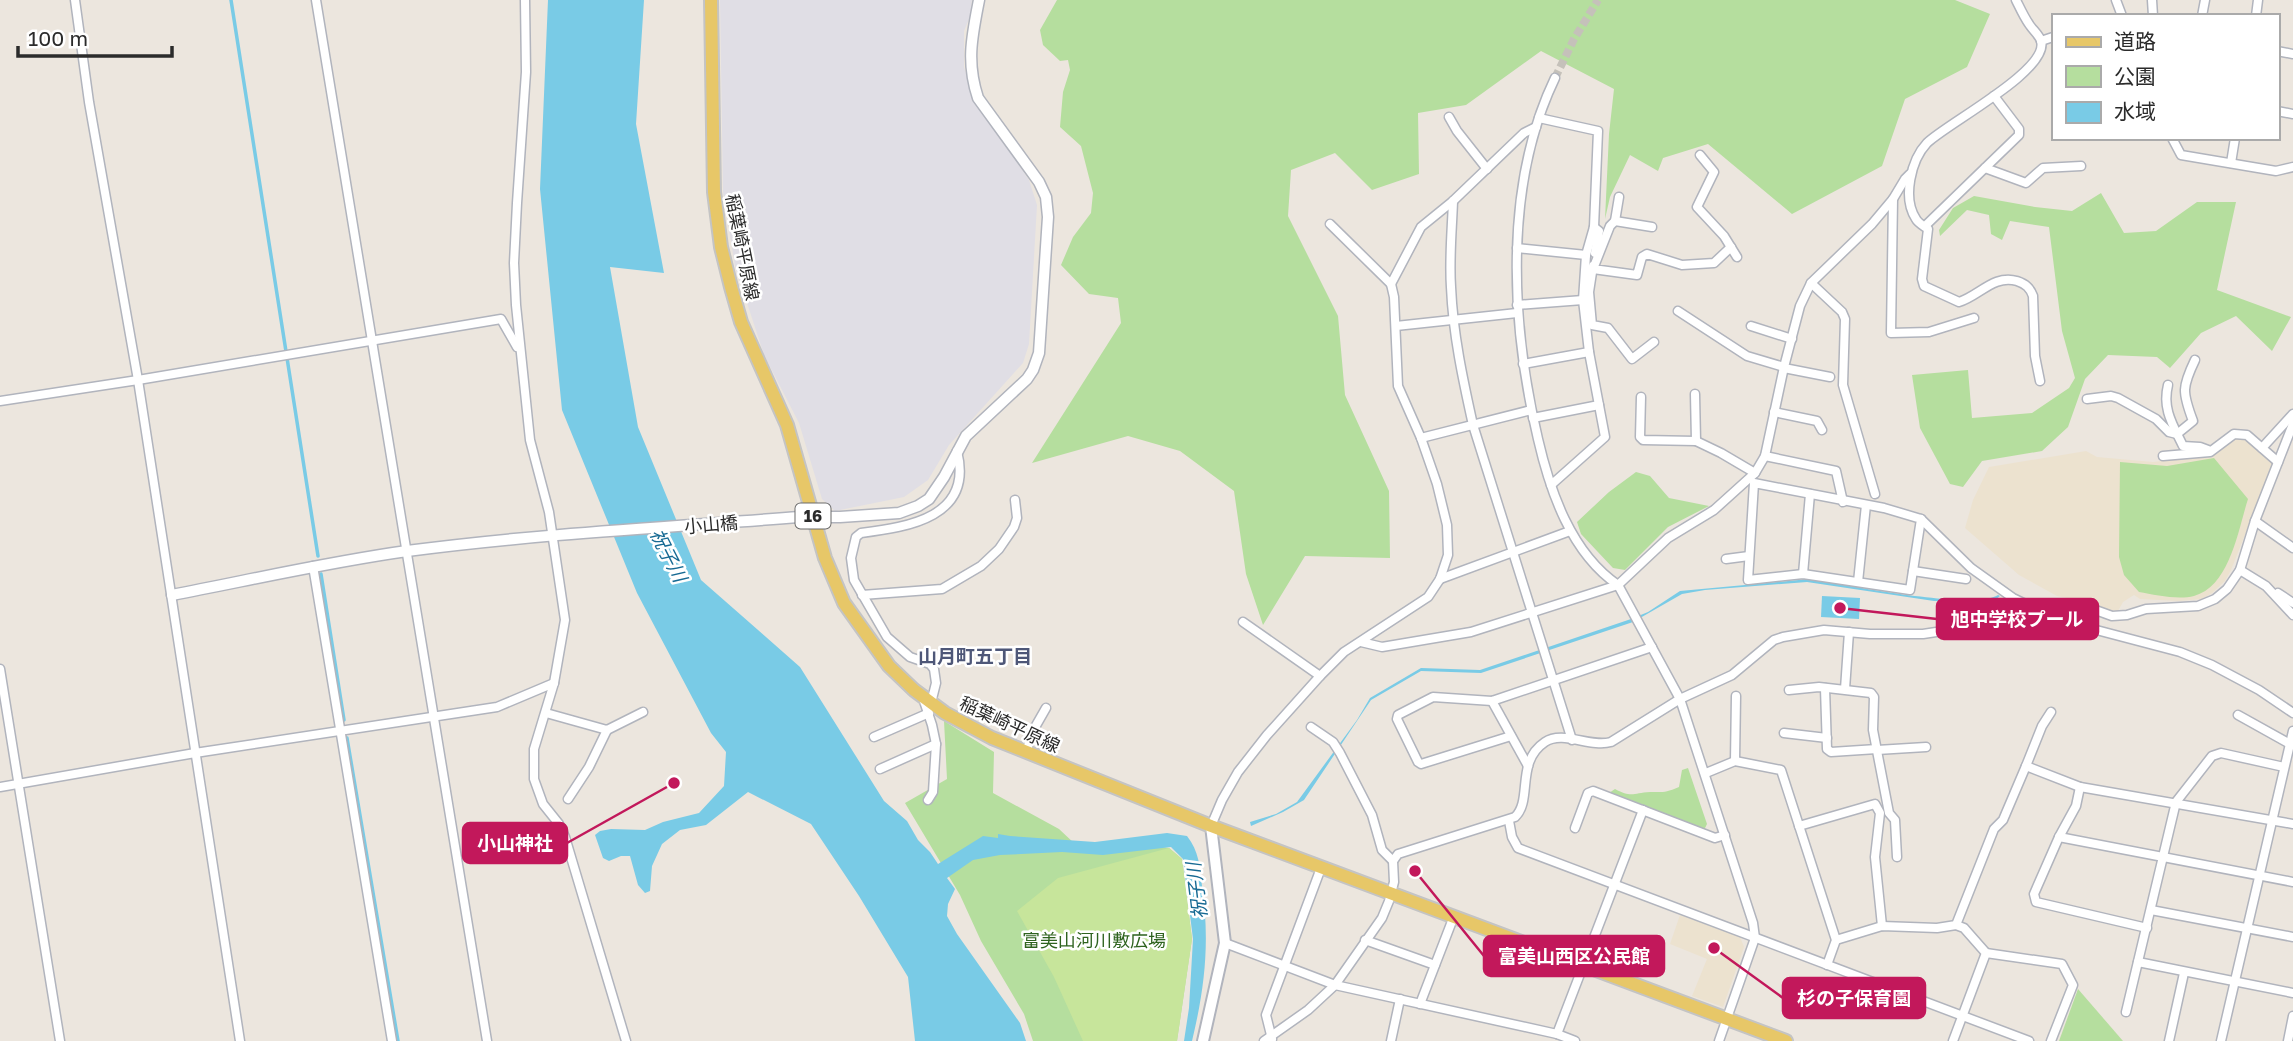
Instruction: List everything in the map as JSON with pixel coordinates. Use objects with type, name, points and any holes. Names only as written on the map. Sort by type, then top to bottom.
[{"type":"main road","name":"稲葉崎平原線","points":[[712,0],[714,192],[721,247],[741,322],[787,425],[806,517],[844,603],[889,666],[927,704],[992,738],[1211,826],[1786,1041]]},
{"type":"main road","points":[[1203,1041],[1225,943],[1211,826]]},
{"type":"street","points":[[75,0],[89,102],[138,380],[240,1041]]},
{"type":"street","points":[[316,0],[487,1041]]},
{"type":"street","points":[[525,0],[526,72],[514,263],[519,350],[530,440],[554,536],[565,620],[554,683],[534,749],[534,779],[543,804],[559,824],[565,837],[626,1041]]},
{"type":"street","points":[[901,528],[899,513],[929,499],[966,436],[1027,379],[1040,353],[1048,217],[1046,197],[1039,182],[978,98],[973,83],[971,41],[979,0]]},
{"type":"street","points":[[1361,642],[1382,647],[1471,632],[1618,585],[1668,538],[1714,510],[1753,478],[1765,456],[1791,339],[1800,306],[1811,283],[1893,199],[1926,144],[1994,96],[2033,64],[2041,51],[2041,41],[2026,21],[2016,0]]},
{"type":"street","points":[[2041,41],[2052,37]]},
{"type":"street","points":[[1555,78],[1538,122],[1519,219],[1517,309],[1523,364],[1532,414],[1551,485],[1570,531],[1605,576],[1618,585],[1681,699],[1753,923],[1755,938],[1719,1041]]},
{"type":"street","points":[[1925,226],[2019,135],[2019,129],[1994,96]]},
{"type":"street","points":[[1449,117],[1487,169]]},
{"type":"street","points":[[1391,284],[1421,227],[1538,122],[1598,131],[1594,227],[1586,256],[1583,300],[1589,352],[1605,437],[1551,485]]},
{"type":"street","points":[[2173,140],[2181,155],[2276,171],[2293,167]]},
{"type":"street","points":[[2231,163],[2235,140]]},
{"type":"street","points":[[1700,155],[1714,172],[1697,206],[1737,257]]},
{"type":"street","points":[[1985,168],[2026,183],[2043,168],[2081,166]]},
{"type":"street","points":[[1910,174],[1908,188],[1912,209],[1916,220],[1928,229],[1922,279],[1924,286],[1959,302],[1999,280],[2010,279],[2030,289],[2033,296],[2035,356],[2040,380]]},
{"type":"street","points":[[1593,269],[1610,226],[1615,221],[1619,197]]},
{"type":"street","points":[[1893,199],[1891,334],[1929,332],[1974,318]]},
{"type":"street","points":[[1453,201],[1453,320],[1473,425],[1572,740]]},
{"type":"street","points":[[1615,221],[1652,227]]},
{"type":"street","points":[[1211,826],[1238,772],[1267,735],[1344,652],[1428,597],[1440,579],[1448,555],[1447,525],[1437,484],[1421,438],[1398,386],[1396,326],[1391,284],[1330,224]]},
{"type":"street","points":[[1594,227],[1599,231],[1589,292],[1592,325],[1608,328],[1632,359],[1654,342]]},
{"type":"street","points":[[1593,269],[1634,276],[1637,275],[1642,257],[1647,254],[1682,265],[1714,263],[1731,247]]},
{"type":"street","points":[[1517,248],[1586,256]]},
{"type":"street","points":[[1811,283],[1845,318],[1843,385],[1875,494]]},
{"type":"street","points":[[1396,326],[1583,300]]},
{"type":"street","points":[[1678,311],[1747,356],[1784,368],[1830,377]]},
{"type":"street","points":[[0,401],[501,319],[519,350]]},
{"type":"street","points":[[1751,326],[1791,339]]},
{"type":"street","points":[[1523,364],[1589,352]]},
{"type":"street","points":[[2177,434],[2193,421],[2185,401],[2184,382],[2195,360]]},
{"type":"street","points":[[2168,385],[2165,397],[2168,415],[2183,446],[2200,447],[2210,452]]},
{"type":"street","points":[[1695,394],[1696,442]]},
{"type":"street","points":[[2087,399],[2111,396],[2118,398],[2156,419],[2169,432],[2177,434]]},
{"type":"street","points":[[1642,397],[1640,437],[1643,439],[1696,442],[1721,453],[1753,478],[1921,519],[1971,568],[2013,598],[2040,611]]},
{"type":"street","points":[[1421,438],[1532,414],[1599,405]]},
{"type":"street","points":[[1774,412],[1816,421],[1822,430]]},
{"type":"street","points":[[2262,448],[2293,414]]},
{"type":"street","points":[[1393,861],[1403,852],[1509,821],[1520,813],[1528,766],[1536,752],[1547,741],[1572,740],[1607,744],[1681,699],[1732,675],[1774,640],[1824,630],[1923,634],[1969,627],[2067,604],[2079,604],[2112,615],[2127,615],[2146,608],[2198,606],[2215,599],[2227,589],[2240,570],[2255,521],[2293,424]]},
{"type":"street","points":[[2163,456],[2210,452],[2234,434],[2246,435],[2278,462]]},
{"type":"street","points":[[874,737],[927,704],[936,683],[934,668],[910,657],[887,637],[862,595],[854,580],[850,558],[856,537],[861,533],[901,528],[927,519],[950,502],[959,480],[961,466],[957,451]]},
{"type":"street","points":[[1765,456],[1836,471],[1843,502]]},
{"type":"street","points":[[1753,478],[1748,580],[1803,575],[1910,590],[1921,519]]},
{"type":"street","points":[[1803,575],[1810,494]]},
{"type":"street","points":[[862,595],[942,589],[981,566],[999,549],[1014,527],[1017,518],[1015,500]]},
{"type":"street","points":[[1858,582],[1866,505]]},
{"type":"street","name":"小山橋","points":[[172,595],[313,566],[407,551],[554,536],[806,517],[899,513]]},
{"type":"street","points":[[2255,521],[2293,548]]},
{"type":"street","points":[[1440,579],[1570,531]]},
{"type":"street","points":[[1726,559],[1749,556]]},
{"type":"street","points":[[313,566],[392,1041]]},
{"type":"street","points":[[2240,570],[2293,603]]},
{"type":"street","points":[[1913,571],[1966,579]]},
{"type":"street","points":[[2266,586],[2293,615]]},
{"type":"street","points":[[2050,609],[2066,622],[2179,652],[2212,665],[2259,690],[2293,713]]},
{"type":"street","points":[[1243,622],[1320,676]]},
{"type":"street","points":[[1845,689],[1849,632]]},
{"type":"street","points":[[1511,736],[1421,764],[1398,715],[1433,697],[1492,701],[1652,647]]},
{"type":"street","points":[[0,669],[60,1041]]},
{"type":"street","points":[[0,787],[195,753],[497,707],[554,683]]},
{"type":"street","points":[[1825,688],[1827,749],[1831,752],[1926,747]]},
{"type":"street","points":[[1789,690],[1845,689],[1871,693],[1874,697],[1873,730],[1889,813],[1895,820],[1897,858]]},
{"type":"street","points":[[1735,761],[1736,696]]},
{"type":"street","points":[[1492,701],[1528,766]]},
{"type":"street","points":[[927,704],[936,744],[933,792],[928,800]]},
{"type":"street","points":[[1027,753],[1030,736],[1046,708]]},
{"type":"street","points":[[568,799],[589,767],[607,730],[643,712]]},
{"type":"street","points":[[1956,925],[1994,829],[2003,820],[2042,726],[2052,712]]},
{"type":"street","points":[[546,713],[607,730]]},
{"type":"street","points":[[2238,715],[2290,744]]},
{"type":"street","points":[[1311,727],[1337,750],[1372,815],[1382,850],[1393,861],[1394,882],[1382,918],[1335,985],[1270,1040],[1266,1015],[1321,868]]},
{"type":"street","points":[[2221,1041],[2293,731]]},
{"type":"street","points":[[1784,733],[1827,738]]},
{"type":"street","points":[[880,769],[936,744]]},
{"type":"street","points":[[2126,1012],[2176,802],[2212,756],[2221,753],[2287,765]]},
{"type":"street","points":[[1706,773],[1735,761],[1781,770],[1836,940],[1827,965]]},
{"type":"street","points":[[2026,766],[2080,787],[2293,824]]},
{"type":"street","points":[[2080,787],[2076,806],[2034,894],[2036,902],[2147,928]]},
{"type":"street","points":[[1575,828],[1588,793],[1593,791],[1715,838],[1725,835]]},
{"type":"street","points":[[1799,826],[1875,804],[1880,813],[1875,857],[1882,926]]},
{"type":"street","points":[[1557,1034],[1643,810]]},
{"type":"street","points":[[1509,821],[1512,837],[1518,848],[2029,1041]]},
{"type":"street","points":[[2059,837],[2293,882]]},
{"type":"street","points":[[2151,910],[2293,937]]},
{"type":"street","points":[[1420,1004],[1454,916]]},
{"type":"street","points":[[1836,940],[1882,926],[1937,928],[1956,925],[1964,928],[1986,953],[2062,964],[2073,985],[2051,1041]]},
{"type":"street","points":[[1365,940],[1435,965]]},
{"type":"street","points":[[1225,943],[1335,985],[1557,1034],[1575,1041]]},
{"type":"street","points":[[1953,1041],[1986,953]]},
{"type":"street","points":[[2138,962],[2293,993]]},
{"type":"street","points":[[2169,1041],[2184,973]]},
{"type":"street","points":[[1391,1041],[1400,999]]},
{"type":"street","points":[[2288,1041],[2293,1016]]},
{"type":"street","points":[[1536,1041],[1538,1031]]},
{"type":"shaded area","points":[[720,0],[972,0],[970,17],[964,31],[964,67],[974,98],[1029,180],[1037,205],[1029,344],[1023,363],[949,445],[928,480],[904,497],[835,511],[822,499],[799,423],[764,355],[735,266],[723,192]]},
{"type":"shaded area","points":[[2234,438],[2242,438],[2273,464],[2231,570],[2225,581],[2202,599],[2140,599],[2134,595],[2123,602],[2118,611],[2057,596],[2019,575],[1965,528],[1973,500],[1989,467],[2086,451],[2097,457],[2153,462],[2211,455]]},
{"type":"shaded area","points":[[1680,915],[1740,937],[1744,947],[1723,1007],[1692,996],[1707,959],[1670,944]]},
{"type":"green space","points":[[1057,0],[1955,0],[1990,14],[1967,67],[1905,99],[1882,166],[1792,214],[1708,144],[1663,158],[1658,171],[1630,155],[1610,197],[1605,219],[1614,89],[1541,51],[1466,105],[1418,113],[1419,174],[1372,190],[1335,153],[1291,170],[1288,216],[1338,316],[1345,395],[1389,491],[1390,558],[1305,556],[1263,625],[1246,574],[1234,491],[1180,451],[1128,436],[1032,463],[1121,323],[1118,298],[1089,294],[1061,265],[1073,237],[1091,213],[1093,193],[1081,146],[1060,127],[1063,92],[1070,70],[1068,60],[1060,61],[1043,45],[1040,30]]},
{"type":"green space","points":[[2101,193],[2124,233],[2156,231],[2197,202],[2236,202],[2217,290],[2291,317],[2272,351],[2236,316],[2201,333],[2170,368],[2157,357],[2108,355],[2085,379],[2068,427],[2042,451],[1982,461],[1963,487],[1950,484],[1920,428],[1912,375],[1968,370],[1972,418],[2032,413],[2069,388],[2075,378],[2062,331],[2049,227],[2010,221],[2002,240],[1991,234],[1989,215],[1967,210],[1940,236],[1939,230],[1953,208],[1974,196],[2072,211]]},
{"type":"green space","points":[[2214,458],[2248,499],[2236,541],[2224,569],[2206,590],[2194,596],[2159,596],[2139,592],[2124,575],[2119,557],[2120,462],[2167,466]]},
{"type":"green space","points":[[1636,472],[1650,476],[1669,498],[1709,506],[1668,527],[1625,570],[1613,568],[1581,534],[1577,522],[1609,492]]},
{"type":"green space","name":"富美山河川敷広場","points":[[944,721],[994,752],[993,793],[1059,829],[1075,844],[1129,842],[1169,848],[1182,859],[1192,939],[1177,1041],[1033,1041],[1024,1014],[981,941],[960,895],[905,803],[947,779]]},
{"type":"green space","points":[[1688,768],[1707,824],[1704,830],[1609,793],[1615,789],[1632,794],[1664,792],[1679,787],[1682,770]]},
{"type":"green space","points":[[1169,848],[1182,859],[1192,939],[1177,1041],[1083,1041],[1054,977],[1017,911],[1058,878]]},
{"type":"green space","points":[[2078,989],[2123,1041],[2059,1041]]},
{"type":"water","name":"祝子川","points":[[548,0],[644,0],[636,124],[664,273],[610,267],[638,427],[701,580],[800,667],[884,801],[907,821],[918,840],[938,864],[983,836],[998,838],[998,834],[1095,842],[1167,833],[1187,836],[1198,860],[1206,926],[1203,983],[1192,1041],[1184,1041],[1193,939],[1183,859],[1171,847],[1103,855],[1062,852],[1000,855],[973,860],[947,878],[955,889],[948,904],[947,916],[1020,1023],[1026,1041],[915,1041],[908,977],[811,824],[748,792],[706,825],[680,830],[662,844],[652,866],[650,891],[645,893],[638,885],[630,856],[609,861],[603,858],[595,835],[600,831],[645,830],[663,822],[699,813],[724,786],[726,752],[711,733],[637,593],[562,410],[540,189]]},
{"type":"water","points":[[1809,579],[1936,598],[1963,600],[2000,596],[1995,600],[1973,602],[1934,601],[1807,582],[1705,590],[1682,594],[1633,622],[1481,673],[1421,671],[1371,700],[1304,800],[1283,812],[1251,826],[1250,822],[1276,814],[1297,802],[1370,698],[1421,668],[1480,670],[1631,619],[1648,612],[1680,591]]},
{"type":"water","points":[[1822,596],[1860,598],[1859,619],[1821,617]]},
{"type":"waterway","points":[[231,0],[318,556]]},
{"type":"waterway","points":[[321,574],[344,720]]},
{"type":"waterway","points":[[347,738],[398,1041]]},
{"type":"tunnel","points":[[1555,78],[1574,39],[1598,0]]},
{"type":"place","name":"旭中学校プール","points":[[1840,608]]},
{"type":"place","name":"小山神社","points":[[674,783]]},
{"type":"place","name":"富美山西区公民館","points":[[1415,871]]},
{"type":"place","name":"杉の子保育園","points":[[1714,948]]},
{"type":"district","name":"山月町五丁目","points":[[975,655]]}]
